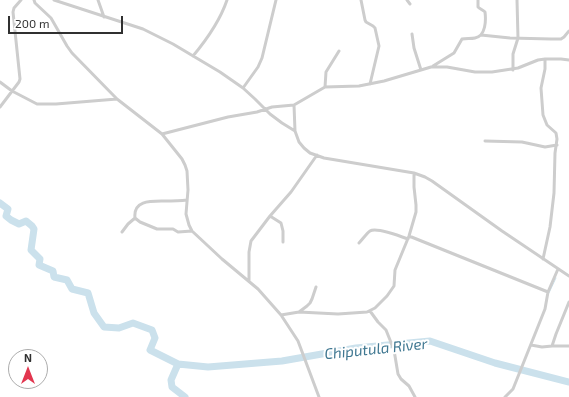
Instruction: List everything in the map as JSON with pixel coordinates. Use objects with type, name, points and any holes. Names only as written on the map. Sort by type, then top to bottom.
[{"type":"street","points":[[0,107],[19,82],[20,78],[13,12],[14,8],[21,0]]},
{"type":"street","points":[[34,0],[35,3],[51,18],[72,53],[117,99],[162,134],[185,165],[187,176],[186,214],[192,231],[265,296],[281,315],[298,341],[319,397]]},
{"type":"street","points":[[54,0],[137,27],[156,35],[194,56],[243,88],[265,110],[295,131]]},
{"type":"street","points":[[98,0],[104,17]]},
{"type":"street","points":[[194,56],[211,34],[227,0]]},
{"type":"street","points":[[243,88],[262,58],[276,0]]},
{"type":"street","points":[[361,0],[365,20],[375,28],[379,42],[370,84]]},
{"type":"street","points":[[407,0],[410,4]]},
{"type":"street","points":[[162,134],[257,112],[272,107],[294,105],[325,87],[359,86],[370,84],[431,67],[454,53],[462,39],[474,39],[481,35],[486,14],[484,10],[478,7],[478,0]]},
{"type":"street","points":[[513,70],[513,54],[518,38],[517,0]]},
{"type":"street","points":[[481,35],[510,38],[557,39],[564,37],[569,30]]},
{"type":"street","points":[[412,34],[414,48],[421,70]]},
{"type":"street","points":[[325,87],[326,72],[339,51]]},
{"type":"street","points":[[543,259],[550,227],[554,193],[554,153],[557,145],[556,133],[547,125],[542,107],[541,88],[545,69],[545,59]]},
{"type":"street","points":[[431,67],[447,67],[475,72],[492,72],[513,70],[538,60],[569,60]]},
{"type":"street","points":[[0,82],[12,91],[37,104],[63,104],[117,99]]},
{"type":"street","points":[[294,105],[295,131],[299,142],[310,153],[324,158],[414,173],[425,177],[569,276]]},
{"type":"street","points":[[486,141],[522,142],[545,147],[557,145]]},
{"type":"street","points":[[249,281],[249,252],[251,241],[291,192],[317,155]]},
{"type":"street","points":[[281,315],[300,312],[348,314],[367,312],[375,308],[387,296],[394,286],[395,270],[409,237],[416,212],[414,173]]},
{"type":"street","points":[[122,232],[135,218],[134,215],[136,208],[143,203],[152,201],[187,200]]},
{"type":"street","points":[[270,216],[281,223],[283,242]]},
{"type":"street","points":[[135,218],[136,220],[157,229],[172,229],[178,232],[192,231]]},
{"type":"street","points":[[359,243],[370,231],[375,230],[409,237],[548,292]]},
{"type":"street","points":[[505,397],[513,389],[545,309],[546,297],[558,269]]},
{"type":"street","points":[[300,312],[310,303],[316,287]]},
{"type":"street","points":[[552,346],[569,302]]},
{"type":"street","points":[[370,311],[386,330],[394,350],[398,374],[409,386],[416,397]]},
{"type":"street","points":[[531,345],[542,347],[569,346]]},
{"type":"waterway","points":[[0,203],[8,209],[6,216],[11,220],[19,224],[26,221],[34,229],[31,250],[40,259],[39,265],[53,271],[54,277],[67,280],[72,289],[88,293],[94,313],[104,327],[119,328],[133,323],[152,330],[155,338],[150,350],[178,364],[171,380],[172,387],[185,397]]},
{"type":"waterway","points":[[549,293],[556,278]]},
{"type":"waterway","name":"Chiputula River","points":[[178,364],[208,367],[282,361],[356,348],[430,341],[495,363],[569,382]]}]
